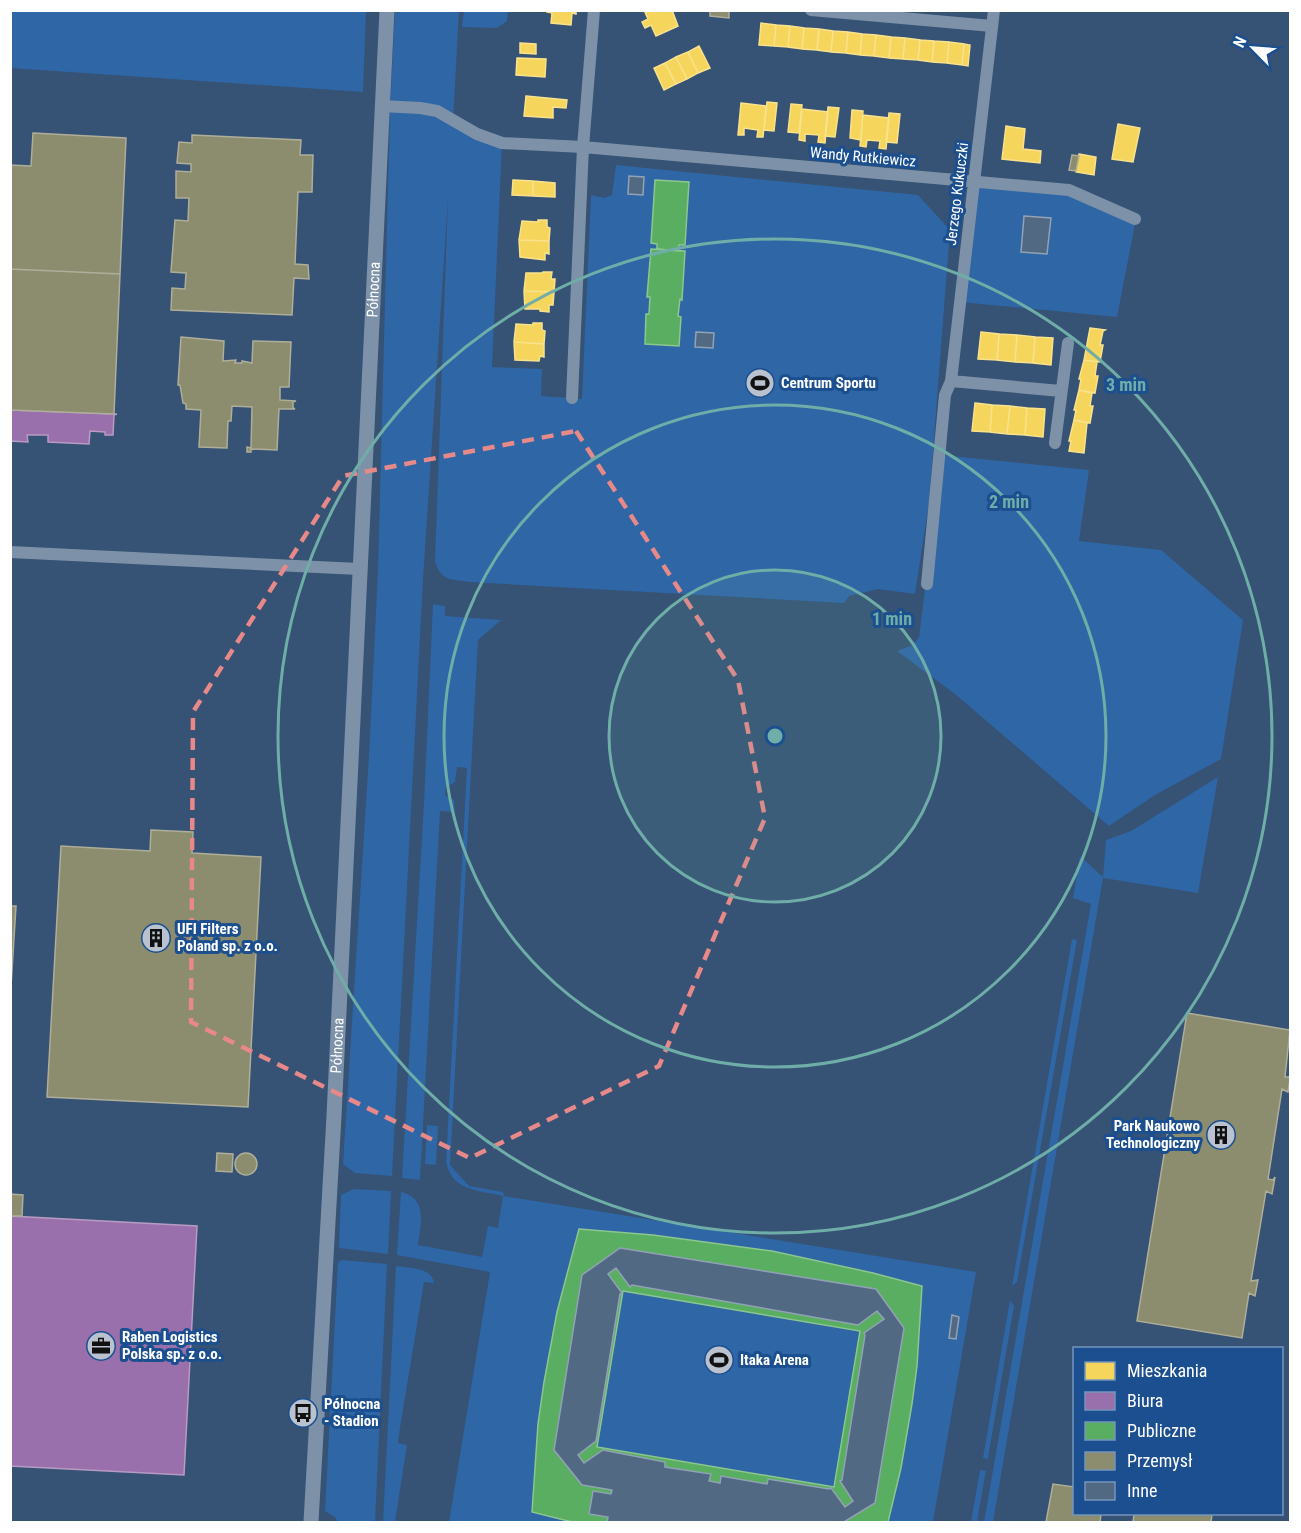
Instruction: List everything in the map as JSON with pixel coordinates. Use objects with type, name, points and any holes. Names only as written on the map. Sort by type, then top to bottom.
[{"type":"street","name":"Północna","points":[[311,1522],[334,1116],[387,10]]},
{"type":"street","points":[[572,398],[583,147],[594,10]]},
{"type":"street","points":[[811,10],[993,26]]},
{"type":"street","name":"Jerzego Kukuczki","points":[[927,584],[945,395],[951,381],[994,10]]},
{"type":"street","name":"Wandy Rutkiewicz","points":[[381,106],[428,109],[444,114],[477,134],[502,143],[583,147],[1069,190],[1135,219]]},
{"type":"street","points":[[1055,443],[1068,343]]},
{"type":"street","points":[[951,381],[1061,391]]},
{"type":"street","points":[[10,552],[359,569]]},
{"type":"highlighted area","points":[[576,431],[738,680],[765,818],[659,1066],[470,1158],[191,1022],[193,712],[343,476]]},
{"type":"shaded area","points":[[10,11],[366,11],[363,92],[11,68]]},
{"type":"shaded area","name":"Centrum Sportu","points":[[395,11],[459,11],[453,121],[502,143],[492,367],[542,369],[541,396],[582,399],[591,195],[604,198],[612,195],[616,165],[918,195],[950,230],[929,503],[915,594],[878,589],[849,596],[844,603],[470,582],[452,580],[444,576],[437,568],[435,561],[448,199],[423,579],[392,1176],[355,1173],[343,1164],[369,756],[378,570],[390,111]]},
{"type":"shaded area","points":[[464,11],[508,11],[507,21],[497,28],[462,27]]},
{"type":"shaded area","points":[[974,182],[1069,190],[1136,219],[1117,317],[960,302]]},
{"type":"shaded area","points":[[942,455],[1089,470],[1079,541],[1161,550],[1243,620],[1221,759],[1155,795],[1109,826],[955,694],[897,651],[913,645],[919,637]]},
{"type":"shaded area","name":"Itaka Arena","points":[[433,604],[445,606],[445,616],[501,620],[478,640],[450,1165],[469,1186],[503,1192],[504,1196],[976,1272],[933,1522],[449,1522],[490,1272],[397,1255],[401,1192],[410,1195],[419,1206],[421,1221],[418,1245],[482,1257],[488,1226],[498,1228],[503,1196],[476,1191],[461,1184],[449,1172],[446,1162],[467,768],[457,767],[455,782],[446,787],[445,795],[454,800],[455,812],[440,811],[420,1180],[402,1178]]},
{"type":"shaded area","points":[[1218,777],[1198,893],[1103,878],[993,1522],[984,1522],[1091,904],[1073,898],[1080,856],[1103,877],[1106,840],[1131,831]]},
{"type":"shaded area","points":[[1072,939],[1077,940],[1017,1282],[1012,1286]]},
{"type":"shaded area","points":[[427,1125],[438,1126],[436,1165],[425,1164]]},
{"type":"shaded area","points":[[354,1189],[391,1191],[388,1254],[339,1248],[341,1195]]},
{"type":"shaded area","points":[[342,1260],[387,1264],[375,1522],[338,1522],[335,1517],[325,1511],[338,1262]]},
{"type":"shaded area","points":[[396,1266],[425,1271],[434,1283],[424,1282],[400,1428],[398,1443],[407,1445],[395,1522],[383,1522]]},
{"type":"shaded area","points":[[1010,1300],[1014,1306],[988,1459],[983,1458]]},
{"type":"shaded area","points":[[980,1470],[986,1471],[977,1522],[971,1522]]},
{"type":"building: Mieszkania","points":[[548,10],[576,10],[576,14],[572,13],[571,25],[551,23],[552,13],[547,12]]},
{"type":"building: Mieszkania","points":[[644,10],[672,10],[678,26],[656,36],[651,25],[645,28],[642,22],[648,19]]},
{"type":"building: Mieszkania","points":[[761,23],[776,25],[774,46],[759,45]]},
{"type":"building: Mieszkania","points":[[776,25],[790,26],[788,47],[774,46]]},
{"type":"building: Mieszkania","points":[[790,26],[804,28],[802,49],[788,47]]},
{"type":"building: Mieszkania","points":[[804,28],[819,29],[817,50],[802,49]]},
{"type":"building: Mieszkania","points":[[819,29],[833,31],[831,52],[817,50]]},
{"type":"building: Mieszkania","points":[[833,31],[848,32],[846,53],[831,52]]},
{"type":"building: Mieszkania","points":[[848,32],[862,34],[860,55],[846,53]]},
{"type":"building: Mieszkania","points":[[862,34],[876,35],[874,56],[860,55]]},
{"type":"building: Mieszkania","points":[[876,35],[891,37],[889,58],[874,56]]},
{"type":"building: Mieszkania","points":[[891,37],[905,38],[903,59],[889,58]]},
{"type":"building: Mieszkania","points":[[905,38],[920,40],[918,60],[903,59]]},
{"type":"building: Mieszkania","points":[[920,40],[934,41],[932,62],[918,60]]},
{"type":"building: Mieszkania","points":[[934,41],[949,42],[947,63],[932,62]]},
{"type":"building: Mieszkania","points":[[949,42],[964,44],[962,65],[947,63]]},
{"type":"building: Mieszkania","points":[[520,43],[536,44],[536,54],[520,53]]},
{"type":"building: Mieszkania","points":[[964,44],[970,45],[968,66],[962,65]]},
{"type":"building: Mieszkania","points":[[699,46],[710,68],[698,73],[688,52]]},
{"type":"building: Mieszkania","points":[[688,52],[698,73],[687,79],[676,57]]},
{"type":"building: Mieszkania","points":[[676,57],[687,79],[676,84],[665,63]]},
{"type":"building: Mieszkania","points":[[517,58],[546,59],[545,77],[516,75]]},
{"type":"building: Mieszkania","points":[[665,63],[676,84],[664,90],[654,68]]},
{"type":"building: Mieszkania","points":[[526,96],[567,100],[566,108],[553,107],[553,118],[524,116]]},
{"type":"building: Mieszkania","points":[[767,102],[777,103],[774,131],[764,130]]},
{"type":"building: Mieszkania","points":[[741,103],[766,106],[763,137],[757,137],[758,130],[744,128],[744,135],[738,135]]},
{"type":"building: Mieszkania","points":[[791,104],[802,105],[799,133],[788,132]]},
{"type":"building: Mieszkania","points":[[828,107],[839,108],[835,137],[825,136]]},
{"type":"building: Mieszkania","points":[[802,109],[828,112],[825,143],[818,142],[819,135],[805,134],[805,141],[799,140]]},
{"type":"building: Mieszkania","points":[[852,110],[863,111],[861,140],[850,138]]},
{"type":"building: Mieszkania","points":[[889,113],[900,114],[897,143],[886,142]]},
{"type":"building: Mieszkania","points":[[863,115],[889,118],[886,149],[879,148],[880,141],[867,140],[866,147],[860,146]]},
{"type":"building: Mieszkania","points":[[1118,124],[1140,128],[1133,162],[1112,159]]},
{"type":"building: Mieszkania","points":[[1006,126],[1025,129],[1023,149],[1041,151],[1040,163],[1002,159]]},
{"type":"building: Mieszkania","points":[[1079,154],[1096,157],[1094,175],[1076,172]]},
{"type":"building: Mieszkania","points":[[513,180],[533,181],[533,196],[512,195]]},
{"type":"building: Mieszkania","points":[[533,181],[555,183],[555,197],[533,196]]},
{"type":"building: Mieszkania","points":[[538,220],[547,220],[547,227],[550,228],[549,241],[519,240],[522,221],[538,222]]},
{"type":"building: Mieszkania","points":[[519,240],[549,241],[549,254],[545,253],[545,260],[520,257]]},
{"type":"building: Mieszkania","points":[[552,272],[551,279],[555,279],[554,292],[524,291],[526,273]]},
{"type":"building: Mieszkania","points":[[524,291],[554,292],[553,305],[549,305],[549,312],[540,311],[540,309],[525,309]]},
{"type":"building: Mieszkania","points":[[533,323],[542,323],[542,330],[545,331],[544,344],[514,342],[516,324],[533,325]]},
{"type":"building: Mieszkania","points":[[1090,328],[1105,330],[1100,345],[1103,345],[1100,362],[1084,360]]},
{"type":"building: Mieszkania","points":[[981,332],[999,334],[997,360],[978,359]]},
{"type":"building: Mieszkania","points":[[999,334],[1017,335],[1015,362],[997,360]]},
{"type":"building: Mieszkania","points":[[1017,335],[1035,337],[1033,363],[1015,362]]},
{"type":"building: Mieszkania","points":[[1035,337],[1053,338],[1051,365],[1033,363]]},
{"type":"building: Mieszkania","points":[[514,342],[544,344],[544,357],[540,356],[539,361],[515,360]]},
{"type":"building: Mieszkania","points":[[1084,360],[1097,362],[1095,376],[1098,376],[1095,393],[1079,390],[1081,379],[1079,379]]},
{"type":"building: Mieszkania","points":[[1079,390],[1092,393],[1090,406],[1093,406],[1090,423],[1074,420]]},
{"type":"building: Mieszkania","points":[[975,403],[992,405],[990,432],[972,431]]},
{"type":"building: Mieszkania","points":[[992,405],[1010,406],[1007,434],[990,432]]},
{"type":"building: Mieszkania","points":[[1010,406],[1027,408],[1025,435],[1007,434]]},
{"type":"building: Mieszkania","points":[[1027,408],[1045,409],[1043,437],[1025,435]]},
{"type":"building: Mieszkania","points":[[1074,420],[1087,423],[1084,453],[1069,451]]},
{"type":"building: Biura","points":[[10,410],[117,414],[114,415],[113,435],[90,431],[89,444],[48,442],[48,435],[27,435],[28,442],[10,441]]},
{"type":"building: Biura","name":"Raben Logistics Polska sp. z o.o.","points":[[10,1216],[197,1226],[184,1475],[10,1466]]},
{"type":"building: Publiczne","points":[[655,180],[689,182],[685,245],[679,245],[678,251],[657,249],[657,244],[651,243]]},
{"type":"building: Publiczne","points":[[651,249],[685,251],[682,300],[680,299],[678,316],[681,317],[679,346],[645,344],[646,314],[649,314],[650,297],[647,297]]},
{"type":"building: Publiczne","points":[[579,1229],[653,1235],[772,1251],[922,1286],[912,1404],[901,1468],[888,1522],[572,1522],[532,1512],[538,1424],[557,1312]],"holes":[[[623,1291],[860,1331],[834,1487],[597,1447]]]},
{"type":"building: Przemysł","points":[[710,10],[729,10],[729,18],[710,16]]},
{"type":"building: Przemysł","points":[[33,133],[126,138],[120,274],[10,269],[10,165],[31,166]]},
{"type":"building: Przemysł","points":[[192,135],[301,140],[300,155],[313,155],[312,192],[298,192],[295,264],[308,265],[309,279],[294,278],[292,315],[171,310],[172,288],[185,289],[186,273],[171,271],[175,220],[188,221],[189,198],[176,198],[176,171],[191,172],[191,164],[177,163],[179,142],[192,143]]},
{"type":"building: Przemysł","points":[[1072,155],[1079,156],[1076,171],[1069,170]]},
{"type":"building: Przemysł","points":[[10,269],[120,274],[114,414],[10,410]]},
{"type":"building: Przemysł","points":[[181,337],[224,341],[223,361],[236,360],[235,363],[242,363],[242,361],[252,363],[253,341],[291,342],[289,387],[280,387],[280,400],[296,401],[293,402],[295,409],[279,409],[277,450],[251,449],[251,452],[247,452],[247,447],[251,448],[252,407],[232,406],[231,421],[228,421],[227,448],[199,447],[201,410],[186,409],[180,385],[178,385]]},
{"type":"building: Przemysł","name":"UFI Filters Poland sp. z o.o.","points":[[151,830],[193,832],[192,853],[261,857],[248,1107],[47,1097],[61,846],[150,851]]},
{"type":"building: Przemysł","points":[[10,906],[16,906],[10,1003]]},
{"type":"building: Przemysł","name":"Park Naukowo Technologiczny","points":[[1187,1013],[1290,1030],[1285,1077],[1290,1075],[1290,1079],[1288,1092],[1282,1089],[1268,1179],[1273,1180],[1275,1177],[1272,1194],[1266,1191],[1251,1281],[1258,1280],[1255,1296],[1249,1293],[1242,1338],[1137,1321]]},
{"type":"building: Przemysł","points":[[217,1153],[233,1154],[232,1172],[216,1171]]},
{"type":"building: Przemysł","points":[[246,1153],[254,1156],[257,1164],[254,1172],[246,1175],[238,1172],[235,1164],[238,1156]]},
{"type":"building: Przemysł","points":[[10,1194],[23,1195],[22,1216],[10,1216]]},
{"type":"building: Przemysł","points":[[1053,1484],[1073,1487],[1073,1515],[1101,1515],[1100,1522],[1046,1522]]},
{"type":"building: Przemysł","points":[[1134,1515],[1212,1515],[1211,1522],[1133,1522]]},
{"type":"building: Inne","points":[[629,176],[644,177],[643,195],[628,194]]},
{"type":"building: Inne","points":[[1024,216],[1051,218],[1047,254],[1021,252]]},
{"type":"building: Inne","points":[[696,332],[714,333],[713,348],[695,347]]},
{"type":"building: Inne","points":[[620,1248],[876,1289],[904,1328],[875,1503],[844,1522],[607,1522],[608,1517],[589,1514],[593,1491],[611,1494],[612,1490],[582,1485],[554,1450],[582,1275]],"holes":[[[616,1268],[630,1287],[632,1285],[858,1325],[877,1311],[884,1319],[864,1333],[842,1480],[840,1481],[853,1501],[845,1507],[831,1488],[768,1479],[767,1484],[721,1476],[720,1483],[709,1481],[711,1474],[665,1467],[665,1462],[603,1450],[584,1463],[578,1455],[596,1441],[622,1293],[608,1274]]]},
{"type":"building: Inne","points":[[952,1315],[959,1317],[956,1339],[949,1338]]},
{"type":"place","name":"Centrum Sportu","points":[[760,383]]},
{"type":"place","name":"UFI Filters Poland sp. z o.o.","points":[[156,938]]},
{"type":"place","name":"Park Naukowo Technologiczny","points":[[1221,1135]]},
{"type":"place","name":"Raben Logistics Polska sp. z o.o.","points":[[101,1346]]},
{"type":"place","name":"Itaka Arena","points":[[719,1360]]},
{"type":"place","name":"Północna - Stadion","points":[[303,1413]]}]
